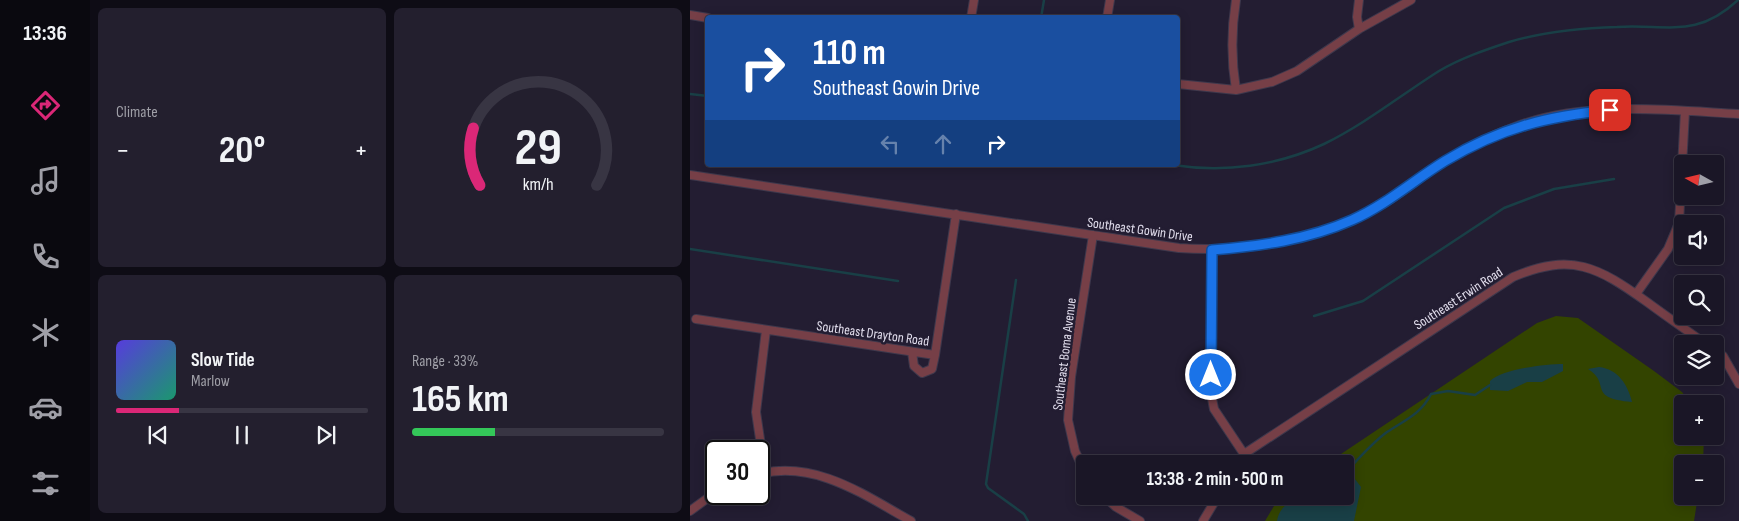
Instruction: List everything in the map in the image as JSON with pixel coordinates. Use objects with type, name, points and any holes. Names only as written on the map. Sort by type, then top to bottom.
[{"type":"street","points":[[972,15],[974,0]]},
{"type":"street","points":[[1108,15],[1110,0]]},
{"type":"street","points":[[1236,0],[1231,30],[1231,54],[1236,90]]},
{"type":"street","points":[[1359,0],[1357,17],[1359,29]]},
{"type":"street","points":[[1180,84],[1236,90],[1272,82],[1297,71],[1359,29],[1411,0]]},
{"type":"street","points":[[690,15],[705,18]]},
{"type":"street","name":"Southeast Gowin Drive","points":[[690,174],[1179,248],[1212,250],[1269,245],[1312,235],[1352,220],[1384,203],[1444,161],[1521,125],[1563,115],[1610,110],[1739,114]]},
{"type":"street","points":[[1636,294],[1668,249],[1679,223],[1685,111]]},
{"type":"street","name":"Southeast Drayton Road","points":[[696,319],[936,354],[956,214]]},
{"type":"street","name":"Southeast Boma Avenue","points":[[1077,455],[1068,420],[1071,377],[1093,235]]},
{"type":"street","points":[[1212,250],[1211,393],[1214,409],[1244,454]]},
{"type":"street","name":"Southeast Erwin Road","points":[[1244,454],[1513,277],[1530,270],[1556,265],[1584,266],[1607,274],[1693,335]]},
{"type":"street","points":[[759,440],[756,412],[766,330]]},
{"type":"street","points":[[912,352],[914,366],[922,373],[932,369],[936,354]]},
{"type":"street","points":[[1724,358],[1739,384]]},
{"type":"street","points":[[770,473],[783,471],[824,477],[842,483],[911,521]]},
{"type":"street","points":[[690,511],[705,500]]},
{"type":"street","points":[[1114,505],[1140,521]]},
{"type":"street","points":[[1203,521],[1213,505]]},
{"type":"green space","points":[[1556,316],[1578,318],[1682,392],[1684,395],[1674,395],[1674,445],[1704,445],[1703,455],[1674,455],[1674,505],[1697,505],[1694,521],[1265,521],[1275,505],[1354,505],[1354,455],[1339,455],[1537,323]]},
{"type":"shaded area","points":[[1563,364],[1563,371],[1542,382],[1527,382],[1508,391],[1490,390],[1490,381],[1504,373],[1536,366]]},
{"type":"shaded area","points":[[1606,368],[1617,374],[1625,384],[1632,402],[1618,400],[1604,394],[1599,380],[1588,369]]},
{"type":"shaded area","points":[[1354,478],[1361,487],[1354,521],[1277,521],[1280,512],[1286,505],[1354,505]]},
{"type":"waterway","points":[[1042,15],[1044,0]]},
{"type":"waterway","points":[[1180,166],[1212,168],[1250,166],[1306,152],[1339,136],[1447,66],[1509,42],[1549,33],[1576,30],[1695,25],[1723,12],[1738,0]]},
{"type":"waterway","points":[[690,94],[705,96]]},
{"type":"waterway","points":[[1314,316],[1363,301],[1504,208],[1554,189],[1614,179]]},
{"type":"waterway","points":[[690,249],[898,281]]},
{"type":"waterway","points":[[1016,280],[986,484],[988,488],[1024,514],[1028,521]]},
{"type":"waterway","points":[[1354,463],[1382,436],[1417,412],[1431,394],[1448,391],[1475,395],[1490,385]]},
{"type":"route","points":[[1211,375],[1212,250],[1269,245],[1312,235],[1352,220],[1384,203],[1444,161],[1521,125],[1563,115],[1610,110]]}]
